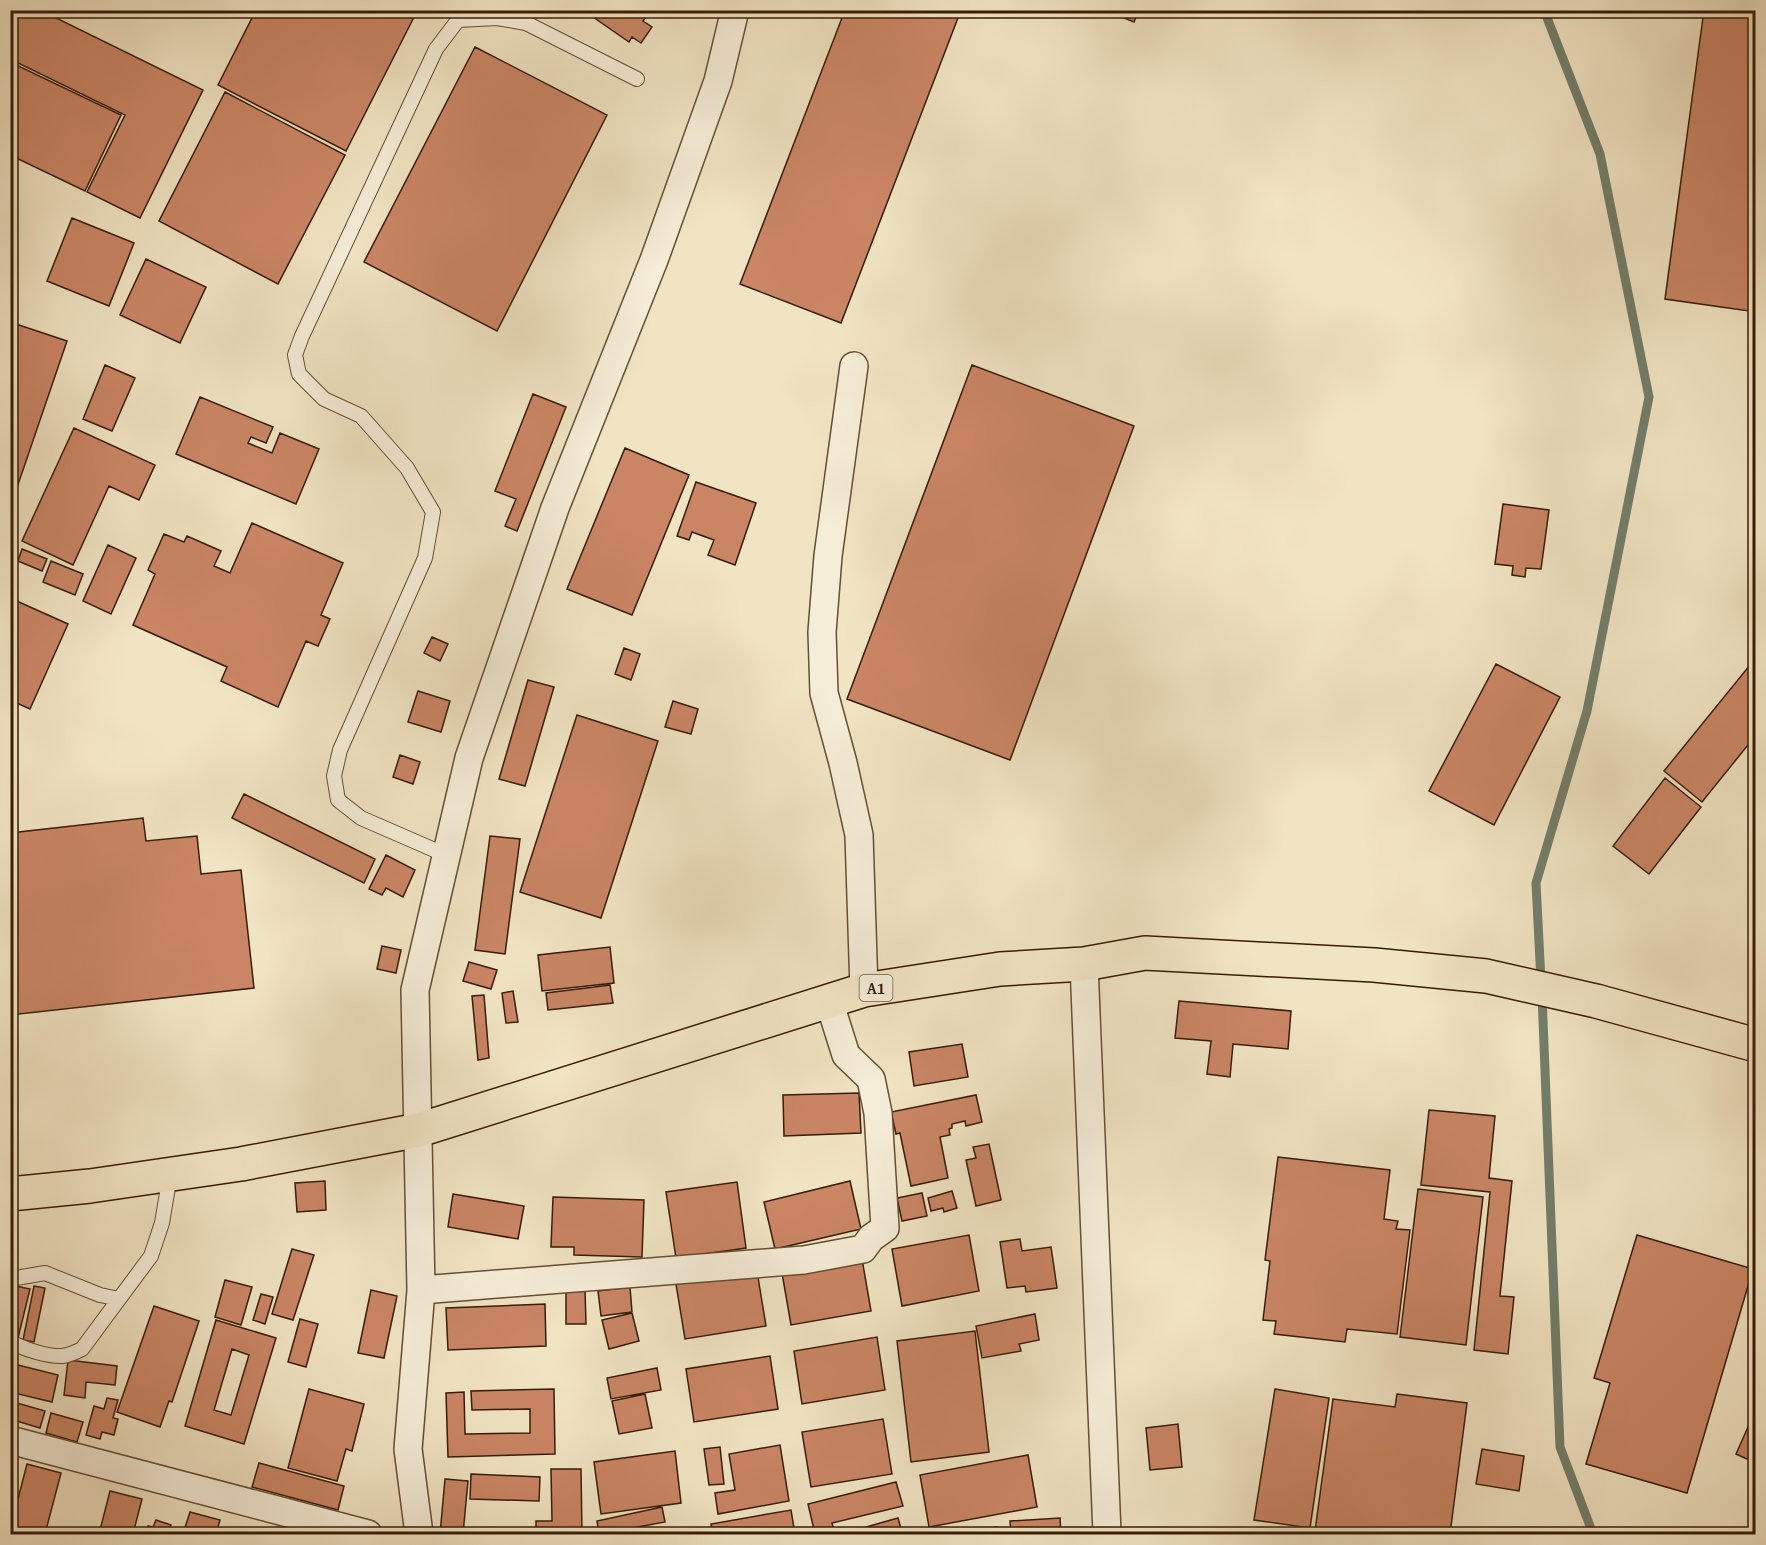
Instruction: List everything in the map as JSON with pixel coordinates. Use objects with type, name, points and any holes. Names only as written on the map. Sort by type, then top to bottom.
[{"type":"highway","name":"A1","points":[[10,1194],[90,1186],[241,1164],[419,1130],[864,990],[1000,969],[1084,964],[1145,953],[1374,965],[1486,976],[1596,1000],[1755,1045]]},
{"type":"street","points":[[419,1534],[408,1449],[421,1290],[415,990],[469,758],[555,508],[654,260],[710,104],[718,81],[735,10]]},
{"type":"street","points":[[855,366],[828,556],[822,632],[824,693],[859,835],[864,990]]},
{"type":"street","points":[[1084,964],[1107,1534]]},
{"type":"street","points":[[421,1290],[804,1260],[863,1249],[871,1238],[885,1228],[878,1113],[871,1079],[846,1055],[829,1001]]},
{"type":"street","points":[[10,1440],[368,1534]]},
{"type":"lane","points":[[446,855],[361,818],[338,800],[334,776],[340,750],[425,558],[433,512],[407,468],[361,416],[324,399],[299,374],[295,355],[436,49],[458,20],[496,18],[526,22],[637,79]]},
{"type":"lane","points":[[10,1341],[33,1351],[61,1356],[82,1349],[151,1256],[162,1223],[170,1175]]},
{"type":"lane","points":[[10,1279],[45,1273],[100,1296],[119,1299]]},
{"type":"building","points":[[10,10],[40,10],[203,90],[140,218],[87,192],[125,115],[10,59]]},
{"type":"building","points":[[256,10],[401,10],[414,17],[346,151],[218,85]]},
{"type":"building","points":[[583,10],[650,10],[643,21],[652,27],[641,43],[632,37],[629,42]]},
{"type":"building","points":[[845,10],[961,10],[841,323],[740,284]]},
{"type":"building","points":[[1105,10],[1139,10],[1134,22]]},
{"type":"building","points":[[1704,10],[1756,10],[1756,312],[1665,299]]},
{"type":"building","points":[[475,47],[607,115],[497,331],[364,262]]},
{"type":"building","points":[[10,62],[121,115],[85,191],[10,155]]},
{"type":"building","points":[[225,92],[345,155],[278,284],[159,221]]},
{"type":"building","points":[[72,218],[134,243],[109,306],[47,281]]},
{"type":"building","points":[[146,259],[206,287],[180,343],[120,315]]},
{"type":"building","points":[[10,322],[67,341],[10,508]]},
{"type":"building","points":[[105,365],[135,378],[112,431],[83,419]]},
{"type":"building","points":[[972,365],[1134,426],[1010,760],[847,699]]},
{"type":"building","points":[[533,394],[566,407],[517,531],[505,526],[516,499],[495,491]]},
{"type":"building","points":[[200,397],[273,427],[266,443],[251,437],[248,443],[272,453],[280,433],[319,449],[296,504],[176,454]]},
{"type":"building","points":[[74,428],[155,465],[139,500],[109,486],[73,565],[22,541]]},
{"type":"building","points":[[625,448],[689,475],[632,615],[567,589]]},
{"type":"building","points":[[696,482],[756,503],[735,565],[708,555],[714,540],[692,532],[689,540],[677,536]]},
{"type":"building","points":[[1503,504],[1549,510],[1541,569],[1526,568],[1525,577],[1512,575],[1513,566],[1495,564]]},
{"type":"building","points":[[252,523],[343,563],[321,615],[330,619],[318,646],[306,641],[278,707],[221,681],[227,667],[133,625],[155,574],[148,570],[164,534],[184,542],[187,536],[221,551],[214,566],[230,573]]},
{"type":"building","points":[[108,545],[136,558],[111,614],[83,601]]},
{"type":"building","points":[[22,549],[47,559],[42,571],[18,561]]},
{"type":"building","points":[[51,561],[83,574],[75,595],[43,582]]},
{"type":"building","points":[[10,598],[68,624],[30,709],[10,700]]},
{"type":"building","points":[[432,637],[448,644],[440,661],[424,653]]},
{"type":"building","points":[[624,648],[640,654],[631,680],[615,674]]},
{"type":"building","points":[[1496,664],[1560,697],[1494,825],[1429,791]]},
{"type":"building","points":[[1750,665],[1756,670],[1756,735],[1702,802],[1664,771]]},
{"type":"building","points":[[528,680],[554,687],[525,786],[499,779]]},
{"type":"building","points":[[418,691],[450,701],[441,732],[408,722]]},
{"type":"building","points":[[673,701],[698,709],[691,734],[665,727]]},
{"type":"building","points":[[577,715],[658,741],[601,918],[520,892]]},
{"type":"building","points":[[400,755],[420,762],[413,784],[393,777]]},
{"type":"building","points":[[1665,778],[1701,807],[1649,874],[1613,846]]},
{"type":"building","points":[[244,794],[375,859],[364,883],[232,818]]},
{"type":"building","points":[[143,818],[146,841],[197,836],[201,874],[241,870],[254,988],[10,1015],[10,833]]},
{"type":"building","points":[[490,836],[520,839],[505,954],[475,950]]},
{"type":"building","points":[[386,855],[415,870],[403,897],[386,888],[382,895],[369,889]]},
{"type":"building","points":[[382,946],[401,950],[396,973],[377,969]]},
{"type":"building","points":[[610,947],[614,983],[542,991],[538,955]]},
{"type":"building","points":[[469,962],[497,970],[491,989],[463,981]]},
{"type":"building","points":[[610,985],[613,1003],[548,1010],[546,993]]},
{"type":"building","points":[[513,991],[518,1022],[506,1023],[502,993]]},
{"type":"building","points":[[484,995],[489,1058],[478,1060],[472,996]]},
{"type":"building","points":[[1179,1001],[1291,1011],[1288,1049],[1233,1044],[1230,1077],[1207,1074],[1211,1041],[1175,1038]]},
{"type":"building","points":[[962,1044],[968,1077],[914,1086],[909,1052]]},
{"type":"building","points":[[859,1093],[861,1133],[784,1136],[783,1095]]},
{"type":"building","points":[[976,1095],[982,1122],[966,1126],[965,1121],[952,1124],[952,1128],[949,1129],[950,1135],[940,1137],[948,1178],[911,1186],[900,1133],[896,1134],[891,1112]]},
{"type":"building","points":[[1429,1110],[1495,1116],[1489,1178],[1512,1181],[1500,1296],[1514,1297],[1508,1354],[1474,1350],[1490,1192],[1421,1185]]},
{"type":"building","points":[[989,1144],[1001,1200],[976,1206],[966,1160],[976,1158],[973,1147]]},
{"type":"building","points":[[1278,1157],[1390,1170],[1384,1219],[1398,1221],[1396,1229],[1410,1230],[1397,1334],[1347,1329],[1345,1342],[1274,1334],[1276,1321],[1263,1320],[1270,1261],[1265,1260]]},
{"type":"building","points":[[325,1181],[326,1210],[297,1212],[295,1183]]},
{"type":"building","points":[[850,1181],[861,1229],[775,1249],[764,1202]]},
{"type":"building","points":[[737,1182],[746,1248],[676,1258],[666,1192]]},
{"type":"building","points":[[1418,1189],[1483,1197],[1466,1345],[1400,1337]]},
{"type":"building","points":[[952,1191],[957,1208],[944,1212],[943,1208],[931,1211],[928,1198]]},
{"type":"building","points":[[922,1193],[927,1216],[902,1221],[897,1198]]},
{"type":"building","points":[[453,1194],[524,1206],[518,1239],[448,1227]]},
{"type":"building","points":[[553,1197],[644,1200],[642,1257],[574,1255],[574,1247],[551,1247]]},
{"type":"building","points":[[969,1235],[979,1291],[902,1306],[892,1249]]},
{"type":"building","points":[[1637,1235],[1753,1269],[1687,1493],[1586,1464],[1610,1383],[1594,1378]]},
{"type":"building","points":[[1020,1239],[1022,1251],[1051,1247],[1057,1288],[1026,1292],[1025,1286],[1007,1288],[1000,1242]]},
{"type":"building","points":[[292,1249],[314,1255],[293,1320],[272,1314]]},
{"type":"building","points":[[862,1259],[871,1311],[791,1325],[782,1273]]},
{"type":"building","points":[[757,1271],[766,1326],[685,1339],[676,1284]]},
{"type":"building","points":[[225,1280],[252,1287],[241,1325],[215,1317]]},
{"type":"building","points":[[16,1286],[30,1289],[18,1338],[10,1336],[10,1311]]},
{"type":"building","points":[[34,1286],[45,1288],[34,1342],[23,1340]]},
{"type":"building","points":[[630,1287],[632,1312],[601,1316],[598,1291]]},
{"type":"building","points":[[585,1289],[586,1324],[566,1324],[566,1290]]},
{"type":"building","points":[[371,1290],[397,1296],[384,1358],[358,1353]]},
{"type":"building","points":[[261,1294],[273,1297],[265,1324],[253,1320]]},
{"type":"building","points":[[545,1304],[546,1346],[448,1350],[446,1308]]},
{"type":"building","points":[[154,1306],[199,1321],[172,1402],[169,1401],[160,1427],[117,1412]]},
{"type":"building","points":[[632,1313],[639,1341],[609,1349],[602,1320]]},
{"type":"building","points":[[1035,1314],[1039,1340],[1019,1344],[1021,1351],[982,1358],[976,1326]]},
{"type":"building","points":[[300,1319],[318,1324],[306,1367],[288,1362]]},
{"type":"building","points":[[216,1320],[276,1338],[244,1444],[185,1426]],"holes":[[[232,1349],[249,1355],[231,1415],[214,1410]]]},
{"type":"building","points":[[975,1331],[989,1452],[911,1462],[897,1341]]},
{"type":"building","points":[[877,1337],[885,1390],[802,1404],[794,1351]]},
{"type":"building","points":[[770,1356],[778,1409],[694,1422],[686,1369]]},
{"type":"building","points":[[68,1360],[117,1366],[115,1385],[86,1382],[85,1398],[64,1395]]},
{"type":"building","points":[[10,1363],[58,1375],[52,1402],[10,1392]]},
{"type":"building","points":[[657,1368],[661,1390],[611,1399],[607,1378]]},
{"type":"building","points":[[309,1389],[364,1404],[352,1451],[346,1449],[337,1481],[288,1468]]},
{"type":"building","points":[[554,1389],[555,1454],[448,1457],[446,1393],[464,1392],[465,1434],[530,1433],[530,1409],[472,1410],[471,1391]]},
{"type":"building","points":[[1275,1389],[1329,1398],[1310,1528],[1254,1520]]},
{"type":"building","points":[[645,1394],[652,1428],[619,1434],[612,1401]]},
{"type":"building","points":[[1397,1394],[1467,1403],[1450,1534],[1344,1534],[1315,1531],[1333,1399],[1395,1407]]},
{"type":"building","points":[[107,1398],[118,1400],[113,1418],[118,1419],[114,1435],[102,1432],[100,1439],[86,1435],[94,1406],[104,1409]]},
{"type":"building","points":[[10,1401],[45,1411],[40,1428],[10,1419]]},
{"type":"building","points":[[1756,1409],[1756,1463],[1736,1454]]},
{"type":"building","points":[[51,1413],[83,1422],[77,1442],[46,1433]]},
{"type":"building","points":[[883,1419],[892,1474],[811,1487],[802,1432]]},
{"type":"building","points":[[1178,1424],[1182,1467],[1150,1470],[1146,1428]]},
{"type":"building","points":[[780,1445],[789,1501],[718,1514],[715,1493],[735,1490],[729,1454]]},
{"type":"building","points":[[720,1447],[724,1484],[709,1485],[704,1449]]},
{"type":"building","points":[[1482,1449],[1524,1456],[1519,1491],[1476,1484]]},
{"type":"building","points":[[675,1451],[681,1503],[601,1514],[594,1462]]},
{"type":"building","points":[[1028,1455],[1037,1507],[929,1527],[920,1475]]},
{"type":"building","points":[[259,1463],[344,1486],[338,1510],[252,1487]]},
{"type":"building","points":[[27,1464],[61,1473],[45,1534],[18,1534],[10,1530]]},
{"type":"building","points":[[551,1469],[581,1469],[582,1534],[536,1534],[536,1521],[552,1521]]},
{"type":"building","points":[[471,1474],[540,1477],[539,1501],[470,1499]]},
{"type":"building","points":[[445,1479],[468,1481],[463,1534],[440,1534]]},
{"type":"building","points":[[896,1482],[903,1506],[832,1523],[835,1534],[815,1534],[808,1504]]},
{"type":"building","points":[[110,1491],[142,1499],[133,1534],[99,1534]]},
{"type":"building","points":[[662,1507],[665,1522],[599,1534],[597,1521]]},
{"type":"building","points":[[791,1510],[795,1534],[713,1534],[711,1524]]},
{"type":"building","points":[[190,1512],[220,1520],[216,1534],[183,1534]]},
{"type":"building","points":[[898,1518],[902,1532],[845,1534],[845,1533]]},
{"type":"building","points":[[1060,1518],[1061,1534],[1011,1534],[1010,1521]]},
{"type":"building","points":[[156,1520],[171,1525],[168,1534],[146,1534],[148,1526],[153,1527]]},
{"type":"building","points":[[997,1527],[998,1534],[954,1534],[953,1532]]},
{"type":"building","points":[[1145,1530],[1159,1530],[1160,1534],[1145,1534]]},
{"type":"waterway","points":[[1541,981],[1536,883],[1587,711],[1649,397],[1600,154],[1544,10]]},
{"type":"waterway","points":[[1542,995],[1560,1447],[1593,1534]]}]
